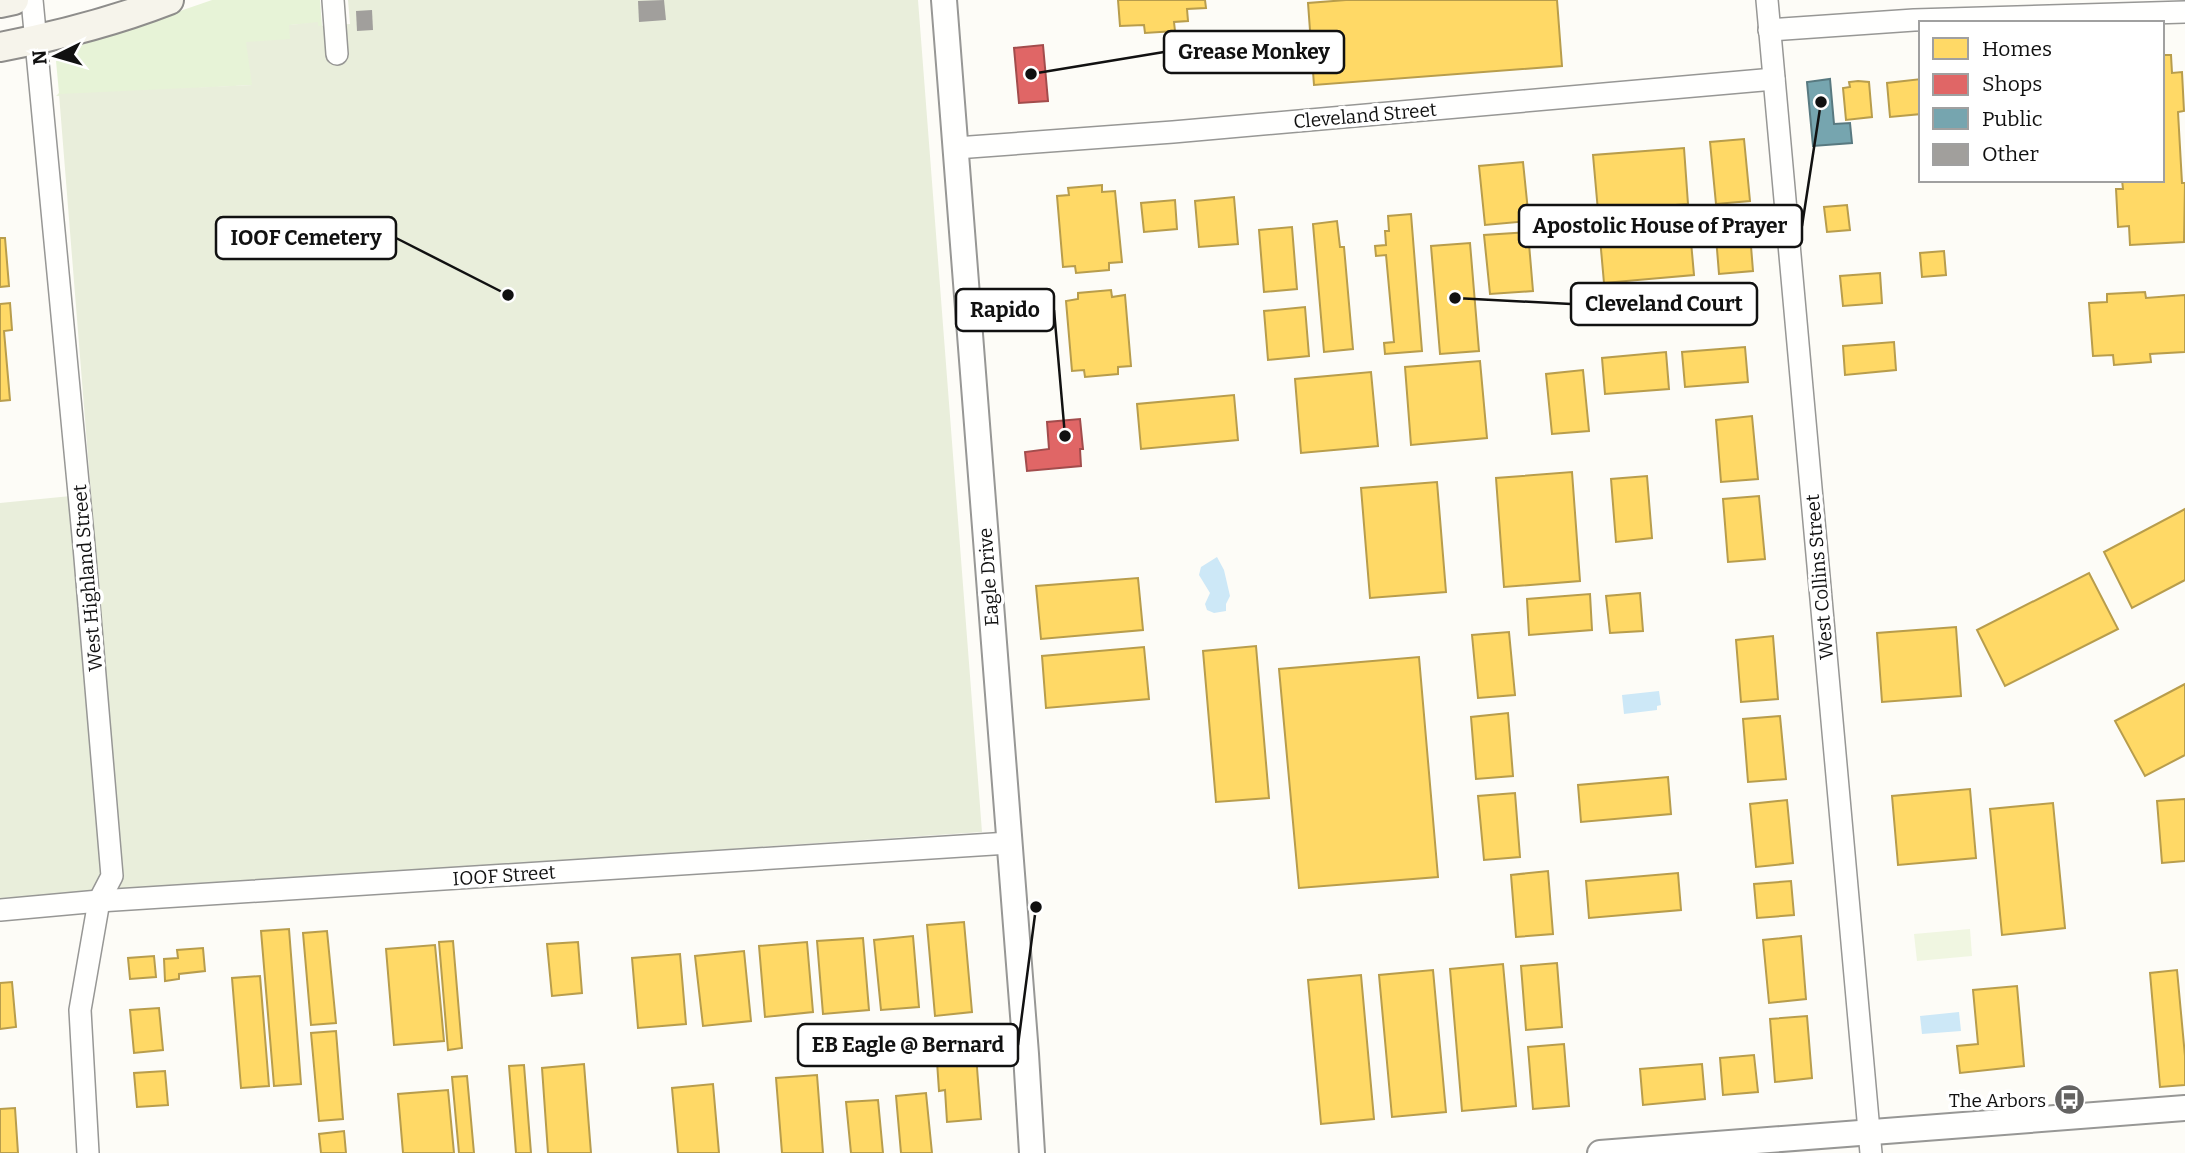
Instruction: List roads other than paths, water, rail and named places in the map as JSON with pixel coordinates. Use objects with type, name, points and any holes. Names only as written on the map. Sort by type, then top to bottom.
[{"type":"main road","points":[[0,3],[14,0]]},
{"type":"main road","points":[[0,47],[37,40],[169,0]]},
{"type":"street","name":"West Highland Street","points":[[32,0],[85,546],[112,876],[99,901],[80,1010],[88,1153]]},
{"type":"street","points":[[333,0],[337,54]]},
{"type":"street","name":"Eagle Drive","points":[[944,0],[1032,1153]]},
{"type":"street","name":"West Collins Street","points":[[1766,0],[1870,1143]]},
{"type":"street","points":[[1769,30],[1914,20],[2185,12]]},
{"type":"street","name":"Cleveland Street","points":[[956,148],[1173,132],[1773,79]]},
{"type":"street","name":"IOOF Street","points":[[0,910],[99,901],[1009,843]]},
{"type":"street","points":[[1600,1153],[1870,1143],[2185,1108]]},
{"type":"water","points":[[1217,557],[1224,570],[1230,596],[1226,611],[1214,613],[1207,610],[1205,604],[1210,593],[1199,575],[1201,567]]},
{"type":"water","points":[[1659,691],[1661,705],[1657,706],[1657,710],[1624,714],[1622,695]]},
{"type":"water","points":[[1959,1012],[1961,1031],[1922,1034],[1920,1016]]},
{"type":"place","name":"Grease Monkey","points":[[1031,74]]},
{"type":"place","name":"Apostolic House of Prayer","points":[[1821,102]]},
{"type":"place","name":"IOOF Cemetery","points":[[508,295]]},
{"type":"place","name":"Cleveland Court","points":[[1455,298]]},
{"type":"place","name":"Rapido","points":[[1065,436]]},
{"type":"place","name":"EB Eagle @ Bernard","points":[[1036,907]]},
{"type":"place","name":"The Arbors","points":[[2069,1100]]}]
